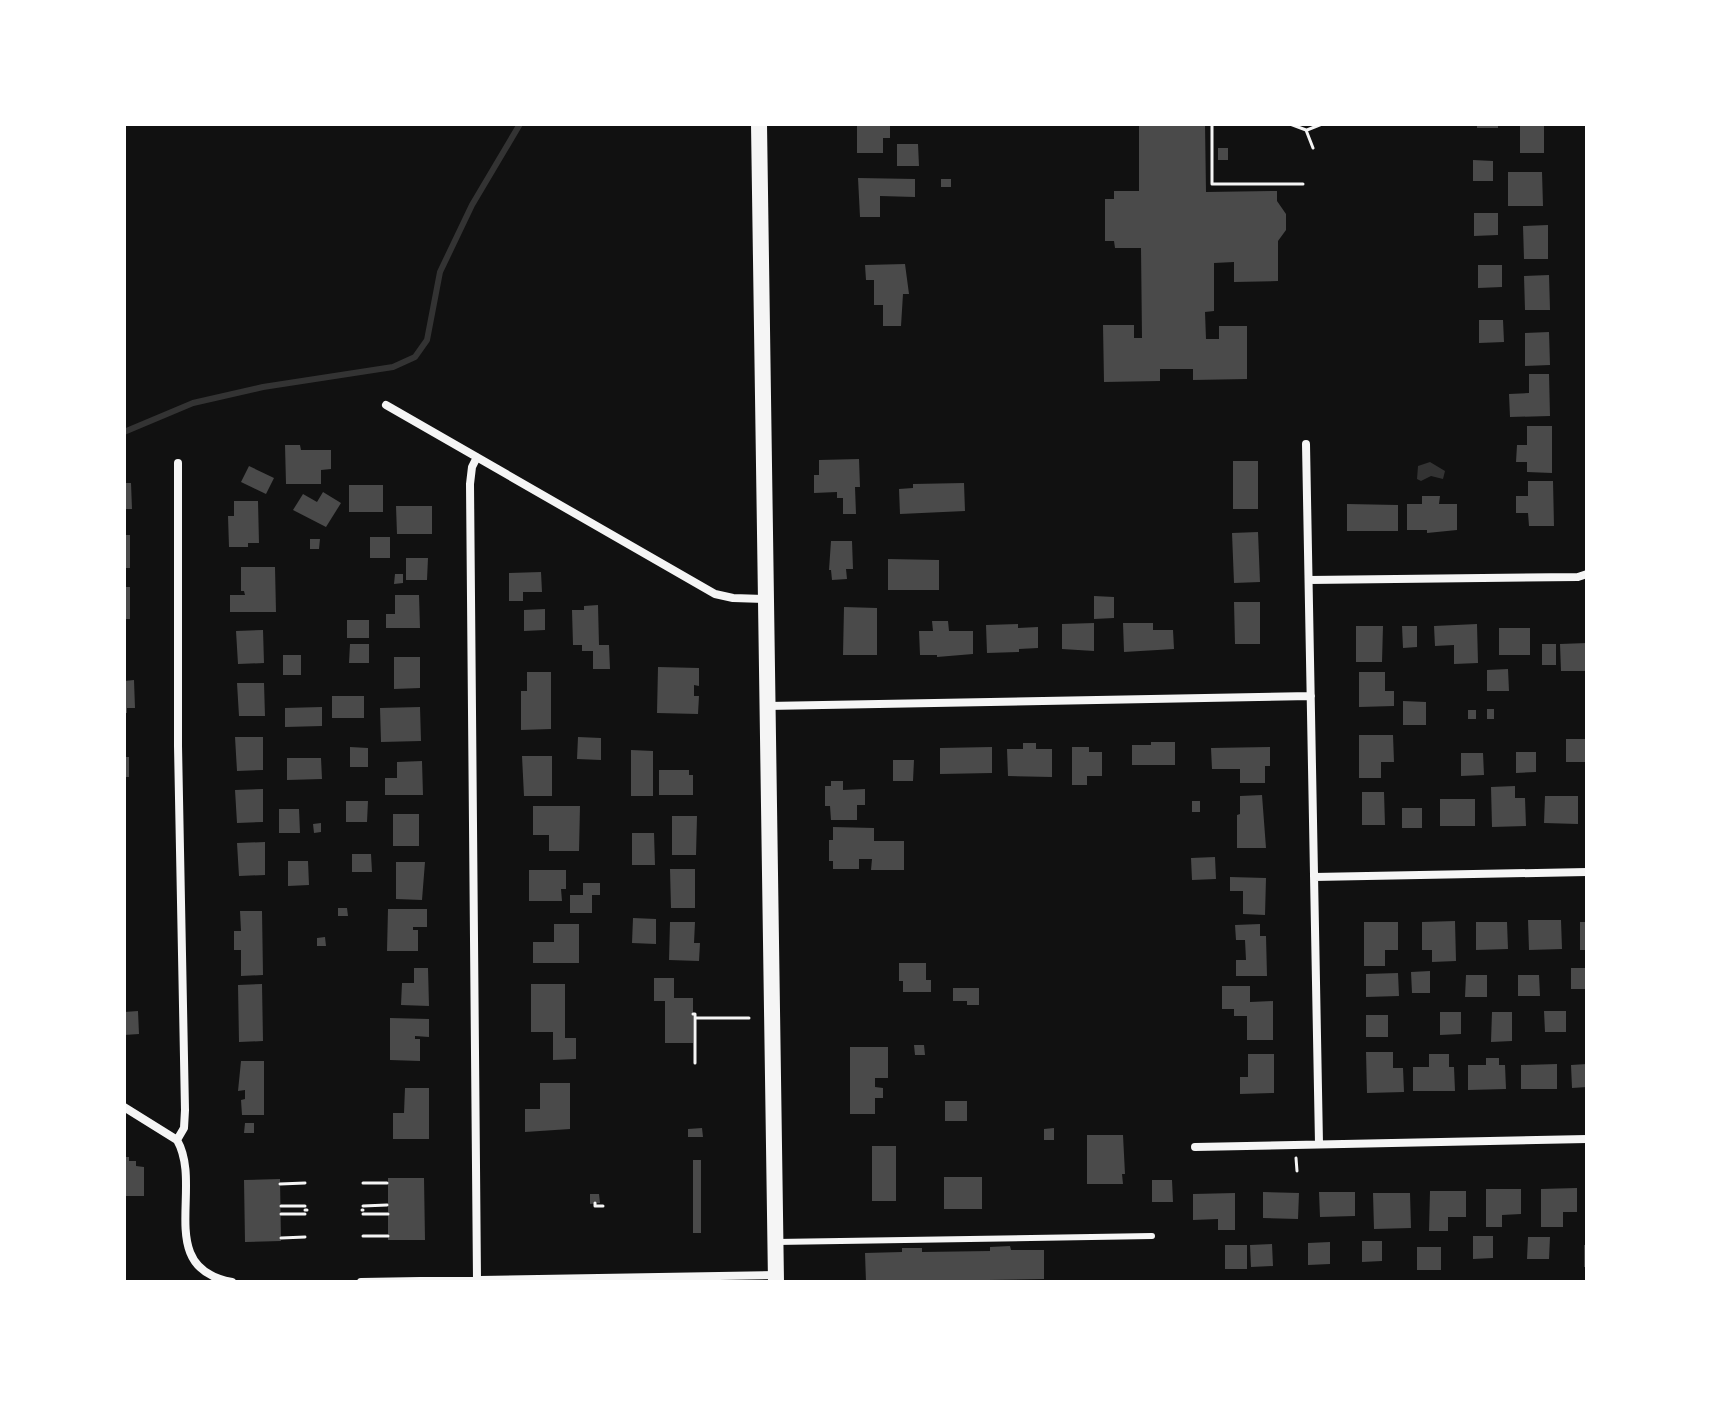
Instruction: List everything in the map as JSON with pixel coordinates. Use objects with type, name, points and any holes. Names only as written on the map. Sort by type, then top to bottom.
[{"type":"main road","points":[[759,124],[776,1279]]},
{"type":"street","points":[[386,405],[715,594],[765,599]]},
{"type":"street","points":[[1306,444],[1319,1144]]},
{"type":"street","points":[[477,457],[472,467],[470,496],[477,1280]]},
{"type":"street","points":[[177,1140],[184,1128],[185,1110],[178,746],[178,463]]},
{"type":"street","points":[[1309,580],[1578,577],[1587,574]]},
{"type":"street","points":[[766,706],[1311,696]]},
{"type":"street","points":[[1314,877],[1587,872]]},
{"type":"street","points":[[124,1107],[177,1140],[184,1153],[185,1233],[194,1260],[207,1275],[232,1282]]},
{"type":"street","points":[[1195,1147],[1587,1139]]},
{"type":"street","points":[[361,1282],[776,1279]]},
{"type":"lane","points":[[776,1242],[1152,1236]]},
{"type":"path","points":[[1212,124],[1212,184],[1303,184]]},
{"type":"path","points":[[1290,124],[1306,130],[1322,124]]},
{"type":"path","points":[[1306,130],[1313,148]]},
{"type":"path","points":[[695,1063],[694,1016],[749,1018]]},
{"type":"path","points":[[1296,1158],[1297,1171]]},
{"type":"path","points":[[280,1184],[305,1183]]},
{"type":"path","points":[[363,1183],[387,1183]]},
{"type":"path","points":[[595,1203],[595,1206],[603,1206]]},
{"type":"path","points":[[387,1205],[363,1210],[388,1214]]},
{"type":"path","points":[[281,1206],[306,1210],[281,1214]]},
{"type":"path","points":[[363,1236],[388,1236]]},
{"type":"path","points":[[281,1238],[305,1237]]},
{"type":"shaded area","points":[[1430,462],[1445,471],[1443,479],[1431,476],[1421,481],[1417,479],[1418,466]]},
{"type":"building","points":[[857,124],[890,124],[890,138],[883,138],[883,153],[857,153]]},
{"type":"building","points":[[1139,124],[1205,124],[1206,192],[1277,191],[1277,201],[1286,214],[1286,230],[1278,241],[1278,281],[1234,282],[1234,262],[1214,263],[1214,311],[1205,312],[1206,339],[1219,339],[1219,326],[1247,326],[1247,379],[1193,380],[1193,369],[1160,369],[1160,381],[1104,382],[1103,325],[1134,325],[1134,338],[1142,338],[1141,248],[1115,248],[1114,241],[1105,241],[1105,199],[1114,199],[1114,191],[1139,191]]},
{"type":"building","points":[[1477,124],[1498,124],[1498,128],[1477,128]]},
{"type":"building","points":[[1520,124],[1544,124],[1544,153],[1520,153]]},
{"type":"building","points":[[897,144],[918,144],[919,166],[897,166]]},
{"type":"building","points":[[1218,148],[1228,148],[1228,160],[1218,160]]},
{"type":"building","points":[[1473,160],[1493,161],[1493,181],[1473,181]]},
{"type":"building","points":[[1508,172],[1542,172],[1543,206],[1508,206]]},
{"type":"building","points":[[858,178],[915,179],[915,197],[880,196],[880,217],[860,217]]},
{"type":"building","points":[[941,179],[951,179],[951,187],[941,187]]},
{"type":"building","points":[[1474,213],[1498,213],[1498,235],[1474,236]]},
{"type":"building","points":[[1548,225],[1548,259],[1524,259],[1523,226]]},
{"type":"building","points":[[905,264],[909,294],[903,294],[901,326],[883,326],[883,305],[874,305],[874,280],[866,280],[865,265]]},
{"type":"building","points":[[1478,265],[1502,265],[1502,287],[1478,288]]},
{"type":"building","points":[[1549,275],[1550,310],[1525,310],[1524,276]]},
{"type":"building","points":[[1479,320],[1503,320],[1504,342],[1479,343]]},
{"type":"building","points":[[1549,332],[1550,365],[1525,366],[1525,333]]},
{"type":"building","points":[[1529,374],[1549,374],[1550,416],[1510,417],[1509,394],[1529,393]]},
{"type":"building","points":[[1527,426],[1552,426],[1552,473],[1527,472],[1527,462],[1516,462],[1517,445],[1527,445]]},
{"type":"building","points":[[285,445],[300,445],[301,450],[331,450],[331,469],[321,470],[321,484],[286,484]]},
{"type":"building","points":[[859,459],[860,487],[855,487],[856,514],[843,514],[843,498],[837,498],[837,492],[814,493],[814,475],[819,475],[819,460]]},
{"type":"building","points":[[1233,461],[1258,461],[1258,509],[1233,509]]},
{"type":"building","points":[[249,466],[274,478],[266,494],[241,482]]},
{"type":"building","points":[[1528,481],[1553,481],[1554,526],[1529,526],[1528,513],[1516,513],[1516,496],[1528,496]]},
{"type":"building","points":[[124,483],[131,483],[132,509],[124,509]]},
{"type":"building","points":[[964,483],[965,511],[900,514],[899,489],[913,488],[913,484]]},
{"type":"building","points":[[349,485],[383,485],[383,512],[349,512]]},
{"type":"building","points":[[323,492],[341,503],[326,527],[293,510],[303,494],[317,502]]},
{"type":"building","points":[[1422,496],[1440,496],[1439,504],[1457,504],[1457,530],[1427,533],[1427,530],[1407,530],[1407,504],[1422,504]]},
{"type":"building","points":[[234,501],[258,501],[259,543],[248,543],[248,547],[229,547],[228,516],[234,516]]},
{"type":"building","points":[[1347,504],[1398,505],[1398,531],[1347,531]]},
{"type":"building","points":[[396,506],[432,506],[432,534],[397,534]]},
{"type":"building","points":[[1258,532],[1260,582],[1234,583],[1232,533]]},
{"type":"building","points":[[124,535],[130,535],[130,568],[124,568]]},
{"type":"building","points":[[370,537],[390,537],[390,558],[370,558]]},
{"type":"building","points":[[310,539],[320,539],[319,549],[310,549]]},
{"type":"building","points":[[831,541],[852,541],[853,569],[846,569],[847,579],[832,580],[829,570]]},
{"type":"building","points":[[406,558],[428,558],[427,580],[406,580]]},
{"type":"building","points":[[888,559],[939,560],[939,590],[888,590]]},
{"type":"building","points":[[241,567],[275,567],[276,612],[230,612],[230,595],[245,595],[241,591]]},
{"type":"building","points":[[541,572],[542,592],[523,592],[523,601],[509,601],[509,573]]},
{"type":"building","points":[[395,574],[403,574],[403,583],[394,584]]},
{"type":"building","points":[[124,587],[130,587],[130,619],[124,619]]},
{"type":"building","points":[[395,595],[419,595],[420,628],[386,628],[386,614],[395,614]]},
{"type":"building","points":[[1094,596],[1114,597],[1114,618],[1094,619]]},
{"type":"building","points":[[1234,602],[1260,602],[1260,644],[1235,644]]},
{"type":"building","points":[[598,605],[599,645],[609,645],[610,669],[593,669],[593,651],[582,651],[582,645],[573,645],[572,610]]},
{"type":"building","points":[[844,607],[877,608],[877,655],[843,655]]},
{"type":"building","points":[[545,609],[545,630],[524,631],[524,610]]},
{"type":"building","points":[[347,620],[369,620],[369,638],[347,638]]},
{"type":"building","points":[[932,621],[948,621],[949,631],[973,631],[973,654],[920,655],[919,631],[933,631]]},
{"type":"building","points":[[1094,623],[1094,651],[1062,649],[1062,624]]},
{"type":"building","points":[[1123,623],[1153,623],[1153,630],[1173,630],[1174,649],[1124,652]]},
{"type":"building","points":[[1018,624],[1018,628],[1038,627],[1038,648],[987,653],[986,625]]},
{"type":"building","points":[[1477,624],[1478,663],[1454,664],[1454,645],[1435,646],[1434,626]]},
{"type":"building","points":[[1356,626],[1383,626],[1382,662],[1356,662]]},
{"type":"building","points":[[1402,626],[1417,626],[1417,647],[1403,648]]},
{"type":"building","points":[[1499,628],[1530,628],[1530,655],[1499,655]]},
{"type":"building","points":[[263,630],[264,663],[238,664],[236,631]]},
{"type":"building","points":[[1587,643],[1587,671],[1561,671],[1560,644]]},
{"type":"building","points":[[350,644],[369,644],[369,663],[349,663]]},
{"type":"building","points":[[1542,644],[1556,644],[1556,665],[1542,665]]},
{"type":"building","points":[[283,655],[301,655],[301,675],[283,675]]},
{"type":"building","points":[[394,657],[420,657],[420,688],[394,689]]},
{"type":"building","points":[[658,667],[699,668],[699,686],[694,685],[694,696],[699,696],[698,714],[657,713]]},
{"type":"building","points":[[1508,669],[1509,691],[1487,691],[1487,670]]},
{"type":"building","points":[[527,672],[551,672],[551,729],[521,730],[521,691],[527,691]]},
{"type":"building","points":[[1359,672],[1385,672],[1385,691],[1394,691],[1394,706],[1359,707]]},
{"type":"building","points":[[134,680],[135,708],[127,708],[127,713],[124,713],[124,681]]},
{"type":"building","points":[[237,683],[264,683],[265,716],[239,716]]},
{"type":"building","points":[[332,696],[364,696],[364,718],[332,718]]},
{"type":"building","points":[[1403,701],[1426,702],[1426,725],[1403,725]]},
{"type":"building","points":[[322,707],[322,726],[285,727],[285,708]]},
{"type":"building","points":[[420,707],[421,741],[381,742],[380,708]]},
{"type":"building","points":[[1487,709],[1494,709],[1494,719],[1487,719]]},
{"type":"building","points":[[1468,710],[1476,710],[1476,719],[1468,719]]},
{"type":"building","points":[[1359,735],[1393,735],[1394,762],[1381,762],[1381,778],[1359,778]]},
{"type":"building","points":[[235,737],[263,737],[263,770],[237,771]]},
{"type":"building","points":[[578,737],[601,738],[601,760],[577,759]]},
{"type":"building","points":[[1566,739],[1587,739],[1587,762],[1566,762]]},
{"type":"building","points":[[1151,742],[1175,742],[1175,765],[1132,765],[1132,745],[1151,745]]},
{"type":"building","points":[[1023,743],[1036,743],[1036,749],[1052,749],[1052,777],[1008,776],[1007,749],[1023,749]]},
{"type":"building","points":[[350,747],[368,748],[368,767],[350,767]]},
{"type":"building","points":[[992,747],[992,773],[940,774],[940,748]]},
{"type":"building","points":[[1072,747],[1089,747],[1089,752],[1102,752],[1102,776],[1087,776],[1087,785],[1072,785]]},
{"type":"building","points":[[1270,747],[1270,766],[1265,766],[1265,783],[1240,783],[1240,769],[1212,769],[1211,748]]},
{"type":"building","points":[[631,750],[653,751],[653,796],[631,796]]},
{"type":"building","points":[[1516,752],[1536,752],[1536,772],[1516,773]]},
{"type":"building","points":[[1461,753],[1483,753],[1484,775],[1461,776]]},
{"type":"building","points":[[522,756],[552,756],[552,796],[524,796]]},
{"type":"building","points":[[124,757],[129,757],[129,777],[124,777]]},
{"type":"building","points":[[287,758],[321,758],[322,779],[287,780]]},
{"type":"building","points":[[893,760],[914,760],[913,781],[893,781]]},
{"type":"building","points":[[422,761],[423,795],[385,795],[385,778],[397,778],[397,762]]},
{"type":"building","points":[[659,770],[689,770],[689,775],[693,775],[693,795],[659,795]]},
{"type":"building","points":[[831,781],[843,781],[843,790],[865,789],[865,805],[857,805],[857,820],[831,820],[830,806],[825,806],[825,786],[831,786]]},
{"type":"building","points":[[1515,786],[1515,798],[1525,798],[1526,826],[1492,827],[1491,787]]},
{"type":"building","points":[[263,789],[263,822],[237,823],[235,790]]},
{"type":"building","points":[[1362,792],[1384,792],[1385,825],[1362,825]]},
{"type":"building","points":[[1262,795],[1266,848],[1237,848],[1240,796]]},
{"type":"building","points":[[1545,796],[1578,796],[1578,824],[1544,823]]},
{"type":"building","points":[[1440,799],[1475,799],[1475,826],[1440,826]]},
{"type":"building","points":[[346,801],[368,801],[367,822],[346,822]]},
{"type":"building","points":[[1192,801],[1200,801],[1200,812],[1192,812]]},
{"type":"building","points":[[533,806],[580,806],[579,851],[549,851],[549,835],[533,835]]},
{"type":"building","points":[[1402,808],[1422,808],[1422,828],[1402,828]]},
{"type":"building","points":[[279,809],[299,809],[300,833],[279,833]]},
{"type":"building","points":[[393,814],[419,814],[419,846],[393,846]]},
{"type":"building","points":[[672,816],[697,816],[696,855],[672,855]]},
{"type":"building","points":[[321,823],[321,832],[314,833],[313,824]]},
{"type":"building","points":[[833,827],[874,828],[874,841],[904,841],[904,870],[871,870],[872,859],[859,859],[859,869],[833,869],[833,861],[829,861],[829,840],[833,840]]},
{"type":"building","points":[[632,833],[654,833],[655,865],[632,865]]},
{"type":"building","points":[[265,842],[265,875],[239,876],[237,843]]},
{"type":"building","points":[[352,854],[371,854],[372,872],[352,872]]},
{"type":"building","points":[[1215,857],[1216,879],[1192,880],[1191,858]]},
{"type":"building","points":[[288,861],[308,861],[309,885],[288,886]]},
{"type":"building","points":[[396,862],[425,862],[422,900],[396,899]]},
{"type":"building","points":[[670,869],[695,869],[695,908],[671,908]]},
{"type":"building","points":[[529,870],[566,870],[566,889],[561,889],[562,901],[529,901]]},
{"type":"building","points":[[1230,877],[1266,878],[1265,915],[1243,914],[1243,891],[1230,891]]},
{"type":"building","points":[[583,883],[600,883],[600,895],[592,895],[592,913],[570,913],[570,895],[583,895]]},
{"type":"building","points":[[338,908],[347,908],[348,916],[338,916]]},
{"type":"building","points":[[388,909],[427,909],[427,927],[413,927],[413,930],[418,930],[418,951],[387,951]]},
{"type":"building","points":[[240,911],[262,911],[263,975],[241,976],[241,950],[234,950],[234,931],[241,931]]},
{"type":"building","points":[[633,918],[656,919],[656,944],[632,943]]},
{"type":"building","points":[[1528,920],[1561,920],[1562,949],[1529,950]]},
{"type":"building","points":[[1455,921],[1456,961],[1432,962],[1432,950],[1422,950],[1422,922]]},
{"type":"building","points":[[670,922],[695,922],[694,943],[700,943],[699,961],[669,960]]},
{"type":"building","points":[[1364,922],[1398,922],[1398,950],[1385,950],[1385,966],[1364,966]]},
{"type":"building","points":[[1476,922],[1507,922],[1508,949],[1476,950]]},
{"type":"building","points":[[1580,922],[1587,922],[1587,950],[1580,950]]},
{"type":"building","points":[[554,924],[579,924],[579,963],[533,963],[533,942],[554,942]]},
{"type":"building","points":[[1260,924],[1260,936],[1266,936],[1267,976],[1236,976],[1236,960],[1246,960],[1245,940],[1236,940],[1235,925]]},
{"type":"building","points":[[325,937],[326,946],[317,946],[317,938]]},
{"type":"building","points":[[899,963],[926,963],[926,980],[931,980],[931,992],[903,992],[903,981],[899,981]]},
{"type":"building","points":[[414,968],[428,968],[429,1006],[401,1005],[402,983],[414,983]]},
{"type":"building","points":[[1571,968],[1587,968],[1587,989],[1571,989]]},
{"type":"building","points":[[1430,971],[1430,993],[1412,993],[1411,972]]},
{"type":"building","points":[[1398,973],[1399,996],[1366,997],[1366,974]]},
{"type":"building","points":[[1466,975],[1487,975],[1487,997],[1465,997]]},
{"type":"building","points":[[1518,975],[1539,975],[1540,996],[1518,996]]},
{"type":"building","points":[[654,978],[674,978],[674,998],[693,998],[693,1043],[665,1043],[665,1001],[654,1001]]},
{"type":"building","points":[[262,984],[263,1041],[239,1042],[238,985]]},
{"type":"building","points":[[531,984],[565,984],[565,1038],[576,1038],[576,1059],[553,1060],[553,1032],[531,1032]]},
{"type":"building","points":[[1222,986],[1250,986],[1250,1002],[1273,1001],[1273,1040],[1247,1040],[1247,1016],[1234,1016],[1234,1009],[1222,1009]]},
{"type":"building","points":[[953,988],[979,988],[979,1005],[953,1001]]},
{"type":"building","points":[[138,1011],[139,1034],[124,1035],[124,1012]]},
{"type":"building","points":[[1544,1011],[1566,1011],[1566,1032],[1545,1032]]},
{"type":"building","points":[[1440,1012],[1461,1012],[1461,1034],[1440,1035]]},
{"type":"building","points":[[1492,1012],[1512,1012],[1512,1041],[1491,1042]]},
{"type":"building","points":[[1366,1015],[1388,1015],[1388,1037],[1366,1037]]},
{"type":"building","points":[[390,1018],[429,1019],[429,1037],[415,1036],[415,1039],[420,1039],[420,1061],[390,1060]]},
{"type":"building","points":[[914,1045],[924,1045],[925,1055],[915,1055]]},
{"type":"building","points":[[850,1047],[888,1047],[888,1078],[875,1078],[875,1087],[883,1088],[883,1098],[875,1098],[875,1114],[850,1114]]},
{"type":"building","points":[[1366,1052],[1393,1052],[1393,1068],[1403,1068],[1404,1092],[1367,1093]]},
{"type":"building","points":[[1248,1054],[1274,1054],[1274,1093],[1240,1094],[1240,1077],[1248,1077]]},
{"type":"building","points":[[1429,1054],[1449,1054],[1449,1067],[1454,1067],[1455,1091],[1413,1091],[1413,1067],[1429,1067]]},
{"type":"building","points":[[1486,1058],[1499,1058],[1499,1065],[1505,1065],[1506,1089],[1468,1090],[1468,1065],[1486,1065]]},
{"type":"building","points":[[241,1061],[264,1061],[264,1115],[242,1115],[241,1100],[245,1099],[245,1090],[238,1091]]},
{"type":"building","points":[[1557,1064],[1557,1089],[1521,1089],[1521,1065]]},
{"type":"building","points":[[1587,1064],[1587,1087],[1572,1088],[1571,1065]]},
{"type":"building","points":[[540,1083],[570,1083],[570,1129],[525,1132],[525,1109],[540,1109]]},
{"type":"building","points":[[405,1088],[429,1088],[429,1139],[393,1139],[393,1113],[404,1113]]},
{"type":"building","points":[[945,1101],[967,1101],[967,1121],[945,1121]]},
{"type":"building","points":[[245,1123],[254,1123],[254,1133],[244,1133]]},
{"type":"building","points":[[702,1128],[703,1137],[688,1137],[688,1129]]},
{"type":"building","points":[[1054,1128],[1054,1140],[1044,1140],[1044,1129]]},
{"type":"building","points":[[1087,1135],[1123,1135],[1123,1184],[1087,1184]]},
{"type":"building","points":[[872,1146],[896,1146],[896,1201],[872,1201]]},
{"type":"building","points":[[124,1157],[136,1161],[136,1166],[144,1167],[144,1196],[124,1196]]},
{"type":"building","points":[[693,1160],[701,1160],[701,1233],[693,1233]]},
{"type":"building","points":[[944,1177],[982,1177],[982,1209],[944,1209]]},
{"type":"building","points":[[388,1178],[424,1178],[425,1240],[388,1240]]},
{"type":"building","points":[[280,1179],[281,1241],[245,1242],[244,1180]]},
{"type":"building","points":[[1152,1180],[1172,1180],[1173,1202],[1152,1202]]},
{"type":"building","points":[[1577,1188],[1577,1212],[1563,1212],[1563,1227],[1541,1227],[1541,1189]]},
{"type":"building","points":[[1486,1189],[1521,1189],[1521,1214],[1502,1215],[1502,1227],[1486,1227]]},
{"type":"building","points":[[1430,1191],[1466,1191],[1466,1217],[1448,1217],[1448,1231],[1429,1231]]},
{"type":"building","points":[[1263,1192],[1299,1193],[1298,1219],[1263,1218]]},
{"type":"building","points":[[1319,1192],[1355,1192],[1355,1216],[1320,1217]]},
{"type":"building","points":[[1235,1193],[1235,1230],[1218,1230],[1218,1219],[1193,1220],[1193,1194]]},
{"type":"building","points":[[1373,1193],[1410,1193],[1411,1228],[1374,1229]]},
{"type":"building","points":[[590,1194],[599,1194],[600,1203],[590,1204]]},
{"type":"building","points":[[1473,1236],[1493,1236],[1493,1258],[1473,1259]]},
{"type":"building","points":[[1528,1237],[1550,1237],[1549,1259],[1527,1259]]},
{"type":"building","points":[[1362,1241],[1382,1241],[1382,1261],[1362,1262]]},
{"type":"building","points":[[1330,1242],[1330,1264],[1308,1265],[1308,1243]]},
{"type":"building","points":[[1272,1244],[1273,1266],[1251,1267],[1250,1245]]},
{"type":"building","points":[[1225,1245],[1247,1245],[1247,1269],[1225,1269]]},
{"type":"building","points":[[1584,1245],[1587,1245],[1587,1267],[1584,1267]]},
{"type":"building","points":[[1010,1246],[1011,1250],[1044,1250],[1044,1279],[866,1282],[865,1253],[902,1252],[902,1248],[922,1248],[922,1252],[990,1251],[990,1247]]},
{"type":"building","points":[[1417,1247],[1441,1247],[1441,1270],[1417,1270]]},
{"type":"waterway","points":[[124,432],[193,403],[263,387],[393,367],[415,357],[427,340],[440,272],[472,205],[520,124]]}]
